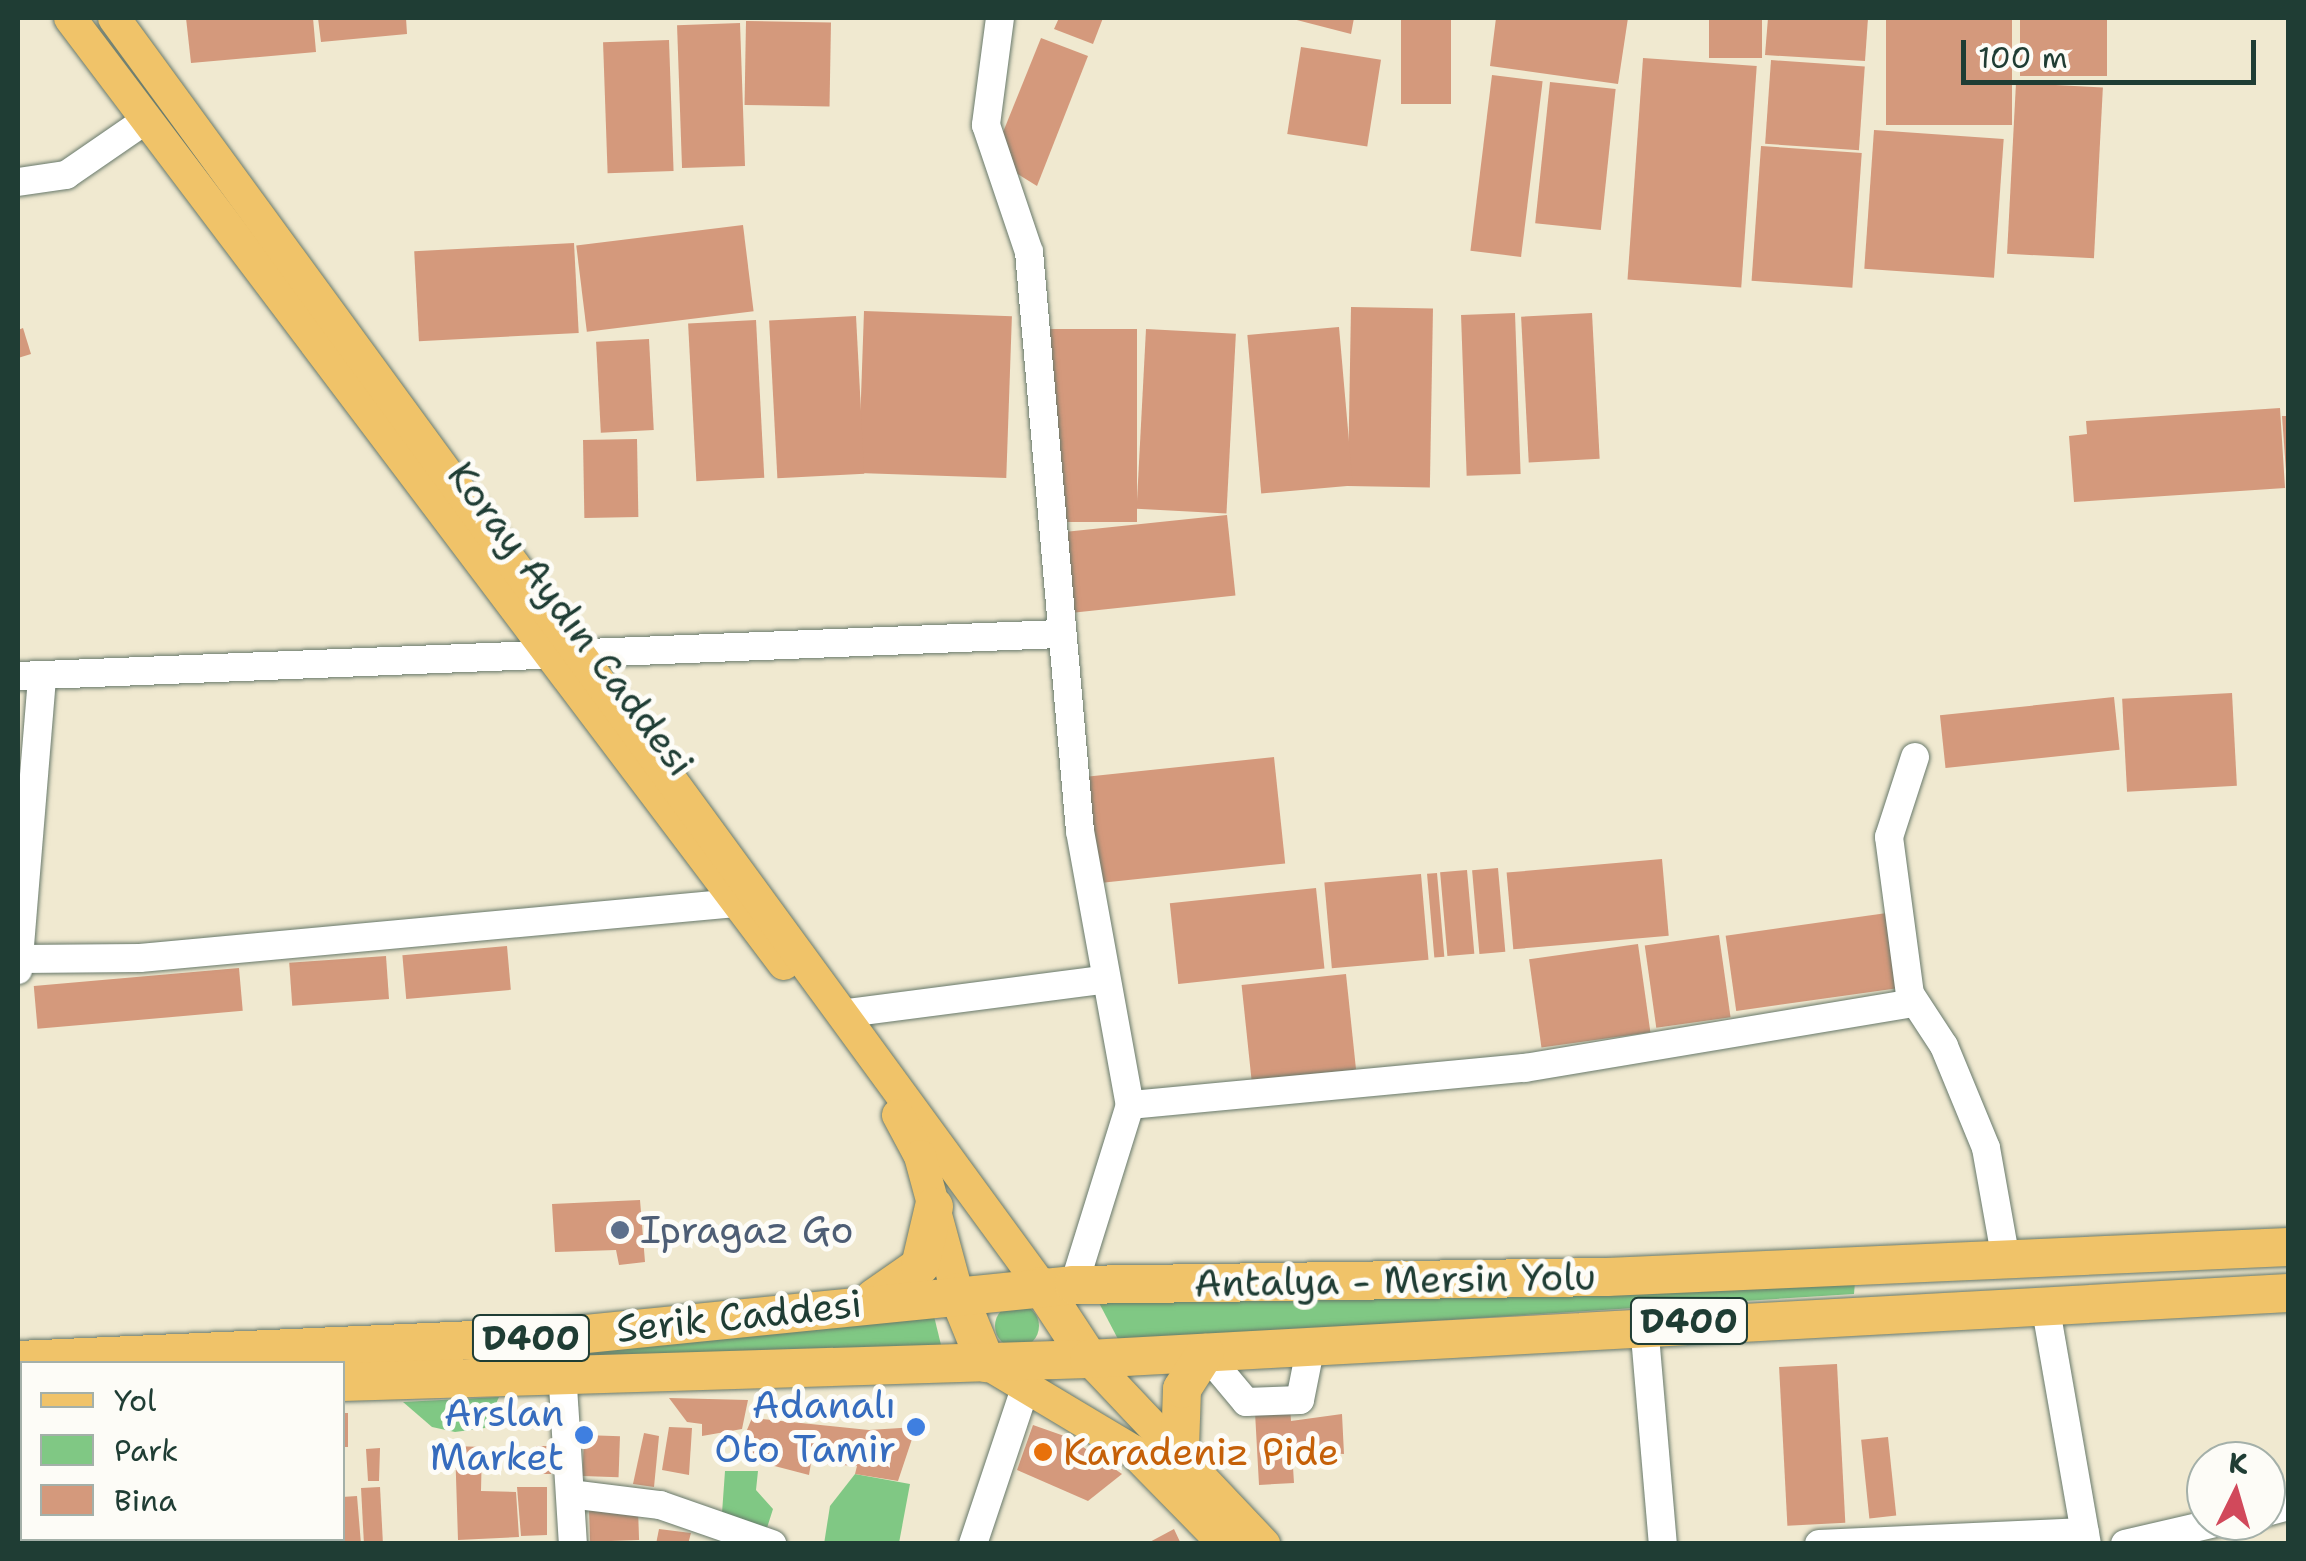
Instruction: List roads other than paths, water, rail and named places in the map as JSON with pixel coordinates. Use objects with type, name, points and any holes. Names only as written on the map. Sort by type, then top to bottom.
[{"type":"highway","points":[[866,1302],[920,1266],[934,1207]]},
{"type":"highway","name":"Antalya - Mersin Yolu","points":[[1058,1285],[1607,1278],[2288,1247]]},
{"type":"highway","points":[[1058,1285],[1089,1359]]},
{"type":"highway","name":"Serik Caddesi","points":[[18,1360],[566,1336],[957,1292],[1058,1285]]},
{"type":"highway","points":[[957,1292],[986,1363]]},
{"type":"highway","name":"Antalya - Mersin Yolu","points":[[1089,1359],[1644,1324],[2288,1293]]},
{"type":"highway","points":[[1180,1447],[1182,1389],[1205,1353]]},
{"type":"highway","name":"Serik Caddesi","points":[[345,1382],[562,1370],[1089,1359]]},
{"type":"main road","name":"Koray Aydın Caddesi","points":[[70,18],[561,653],[735,903],[895,1111],[934,1207],[957,1292]]},
{"type":"main road","points":[[114,18],[561,653],[1058,1285]]},
{"type":"main road","points":[[1089,1359],[1180,1447],[1264,1544]]},
{"type":"main road","points":[[986,1363],[1027,1383],[1132,1451],[1224,1544]]},
{"type":"street","points":[[1000,18],[986,124],[1029,252],[1060,634],[1102,980],[1130,1105],[1058,1285]]},
{"type":"street","points":[[18,182],[66,175],[146,120]]},
{"type":"street","points":[[735,903],[140,958],[19,965],[30,677],[1060,634]]},
{"type":"street","points":[[1915,757],[1889,837],[1912,1004],[1944,1046],[1986,1148],[2006,1260]]},
{"type":"street","points":[[847,1013],[1102,980]]},
{"type":"street","points":[[1130,1105],[1525,1068],[1912,1004]]},
{"type":"street","points":[[1819,1544],[2086,1538],[2044,1304]]},
{"type":"street","points":[[1644,1324],[1662,1544]]},
{"type":"street","points":[[1205,1353],[1246,1402],[1300,1400],[1311,1345]]},
{"type":"street","points":[[562,1370],[573,1544]]},
{"type":"street","points":[[973,1544],[1027,1383]]},
{"type":"street","points":[[570,1494],[660,1505],[735,1536],[772,1544]]},
{"type":"street","points":[[2125,1544],[2186,1530]]},
{"type":"place","name":"Ipragaz Go","points":[[620,1230]]},
{"type":"place","name":"Adanalı Oto Tamir","points":[[916,1427]]},
{"type":"place","name":"Arslan Market","points":[[584,1435]]},
{"type":"place","name":"Karadeniz Pide","points":[[1043,1452]]}]
